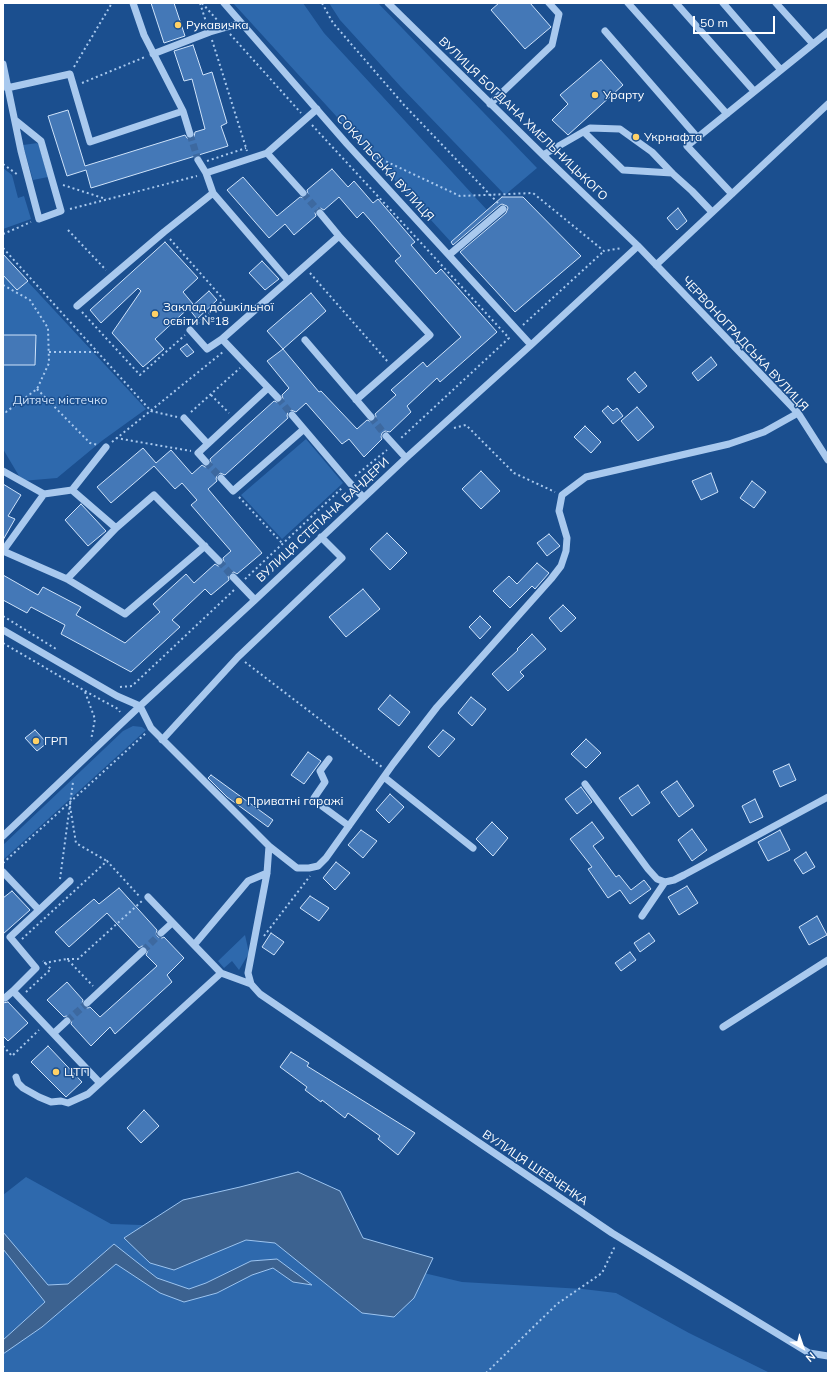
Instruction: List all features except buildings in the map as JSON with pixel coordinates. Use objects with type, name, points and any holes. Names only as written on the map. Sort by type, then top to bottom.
[{"type":"street","points":[[133,3],[144,35],[183,111],[190,134]]},
{"type":"street","name":"СОКАЛЬСЬКА ВУЛИЦЯ","points":[[224,3],[347,144],[531,345]]},
{"type":"street","points":[[490,104],[552,45],[559,14],[549,3]]},
{"type":"street","points":[[628,3],[727,114]]},
{"type":"street","points":[[676,3],[754,92]]},
{"type":"street","points":[[723,3],[781,70]]},
{"type":"street","points":[[776,3],[812,44]]},
{"type":"street","name":"ВУЛИЦЯ БОГДАНА ХМЕЛЬНИЦЬКОГО","points":[[393,5],[490,104],[656,265]]},
{"type":"street","points":[[153,54],[210,32],[241,23]]},
{"type":"street","points":[[605,31],[698,138]]},
{"type":"street","points":[[732,194],[687,146],[828,32]]},
{"type":"street","points":[[3,64],[21,151],[39,219],[61,211],[41,141],[15,120]]},
{"type":"street","points":[[7,88],[70,74],[90,142],[183,111]]},
{"type":"street","points":[[656,265],[828,104]]},
{"type":"street","points":[[206,173],[267,153],[317,109]]},
{"type":"street","points":[[543,155],[590,128],[620,129],[652,152],[672,173],[692,190],[712,212]]},
{"type":"street","points":[[584,132],[624,170],[672,173]]},
{"type":"street","points":[[267,153],[303,193]]},
{"type":"street","points":[[199,161],[206,173],[212,193],[288,280]]},
{"type":"street","points":[[78,306],[212,193]]},
{"type":"street","points":[[449,255],[503,208]]},
{"type":"street","points":[[320,213],[339,236],[430,335],[356,400]]},
{"type":"street","points":[[190,330],[207,349],[222,339],[339,236]]},
{"type":"street","name":"ВУЛИЦЯ СТЕПАНА БАНДЕРИ","points":[[3,836],[364,497],[638,246]]},
{"type":"street","name":"ЧЕРВОНОГРАДСЬКА ВУЛИЦЯ","points":[[656,265],[798,413],[828,460]]},
{"type":"street","points":[[222,339],[244,364],[278,398]]},
{"type":"street","points":[[305,340],[371,417]]},
{"type":"street","points":[[206,462],[198,453],[207,443],[268,388]]},
{"type":"street","points":[[3,630],[116,696],[140,706],[151,728],[162,740],[269,846],[297,868],[318,866],[326,858],[386,774],[437,707],[561,566],[566,550],[567,538],[559,511],[562,495],[586,477],[729,444],[764,432],[798,413]]},
{"type":"street","points":[[292,415],[349,482],[364,497]]},
{"type":"street","points":[[184,418],[207,443]]},
{"type":"street","points":[[221,478],[232,491],[304,429]]},
{"type":"street","points":[[386,436],[406,458]]},
{"type":"street","points":[[3,471],[44,494],[72,490],[106,448]]},
{"type":"street","points":[[72,490],[116,528]]},
{"type":"street","points":[[44,494],[3,551],[67,579],[125,614],[205,546]]},
{"type":"street","points":[[67,579],[116,528],[154,495],[219,561]]},
{"type":"street","points":[[162,740],[238,657],[342,558],[321,537]]},
{"type":"street","points":[[233,577],[255,600]]},
{"type":"street","points":[[329,759],[320,771],[325,782],[314,798],[349,826]]},
{"type":"street","points":[[386,774],[472,848]]},
{"type":"street","points":[[585,784],[648,869],[657,879],[665,882]]},
{"type":"street","points":[[642,916],[665,882],[684,875],[828,797]]},
{"type":"street","points":[[251,984],[248,973],[267,874],[269,846]]},
{"type":"street","points":[[3,872],[6,881],[39,910]]},
{"type":"street","points":[[194,945],[248,881],[267,874]]},
{"type":"street","points":[[5,998],[36,968],[10,937],[70,881]]},
{"type":"street","points":[[148,897],[222,973],[251,984]]},
{"type":"street","points":[[161,934],[172,923]]},
{"type":"street","points":[[87,1003],[143,951]]},
{"type":"street","points":[[723,1027],[828,960]]},
{"type":"street","points":[[16,1077],[18,1083],[23,1088],[39,1098],[51,1102],[61,1101],[68,1103],[88,1094],[222,973]]},
{"type":"street","name":"ВУЛИЦЯ ШЕВЧЕНКА","points":[[251,984],[260,994],[612,1233],[809,1353],[828,1356]]},
{"type":"street","points":[[13,991],[54,1033],[100,1084]]},
{"type":"street","points":[[54,1033],[67,1021]]},
{"type":"path","points":[[70,74],[112,3]]},
{"type":"path","points":[[201,3],[306,119],[509,338]]},
{"type":"path","points":[[201,3],[250,159]]},
{"type":"path","points":[[322,3],[334,23],[404,105],[503,208]]},
{"type":"path","points":[[74,86],[153,54]]},
{"type":"path","points":[[199,161],[246,148]]},
{"type":"path","points":[[368,153],[460,196],[533,194],[604,250]]},
{"type":"path","points":[[3,164],[30,183]]},
{"type":"path","points":[[61,211],[206,173]]},
{"type":"path","points":[[53,181],[106,199]]},
{"type":"path","points":[[3,234],[39,219]]},
{"type":"path","points":[[68,230],[112,277]]},
{"type":"path","points":[[78,306],[140,375],[224,300],[164,232]]},
{"type":"path","points":[[119,688],[132,686],[282,543],[349,482],[394,445],[604,250],[638,246]]},
{"type":"path","points":[[3,248],[151,411],[184,418],[244,364]]},
{"type":"path","points":[[304,267],[393,367]]},
{"type":"path","points":[[3,285],[30,300],[48,328],[49,352],[49,362],[38,389],[6,412],[3,412]]},
{"type":"path","points":[[38,389],[90,443],[106,448],[116,438],[229,348]]},
{"type":"path","points":[[49,352],[97,352]]},
{"type":"path","points":[[211,394],[234,418]]},
{"type":"path","points":[[450,428],[466,425],[514,473],[562,495]]},
{"type":"path","points":[[116,438],[198,453]]},
{"type":"path","points":[[232,491],[282,543]]},
{"type":"path","points":[[3,616],[58,650]]},
{"type":"path","points":[[3,643],[118,709],[120,714]]},
{"type":"path","points":[[238,657],[368,758],[386,774]]},
{"type":"path","points":[[85,691],[95,719],[90,742]]},
{"type":"path","points":[[3,863],[151,728]]},
{"type":"path","points":[[59,892],[75,767]]},
{"type":"path","points":[[44,963],[67,959],[78,959],[143,900],[107,861],[76,843],[70,802]]},
{"type":"path","points":[[22,940],[107,861]]},
{"type":"path","points":[[263,938],[318,866]]},
{"type":"path","points":[[26,993],[51,969],[40,958]]},
{"type":"path","points":[[67,959],[99,992]]},
{"type":"path","points":[[3,1046],[12,1056],[45,1025]]},
{"type":"path","points":[[486,1373],[557,1304],[602,1273],[614,1248],[612,1233]]},
{"type":"green space","points":[[233,3],[303,3],[324,33],[487,210],[451,242]]},
{"type":"green space","points":[[329,3],[378,3],[537,168],[505,195],[401,87],[340,20]]},
{"type":"green space","points":[[38,143],[48,177],[33,180],[23,145]]},
{"type":"green space","points":[[3,168],[12,175],[18,198],[24,196],[31,219],[3,229]]},
{"type":"green space","name":"Дитяче містечко","points":[[3,255],[146,409],[103,440],[57,478],[22,481],[3,449]]},
{"type":"green space","points":[[306,439],[343,483],[282,539],[241,495]]},
{"type":"green space","points":[[133,726],[142,727],[146,730],[3,860],[3,845],[123,731]]},
{"type":"green space","points":[[245,935],[249,953],[239,970],[232,961],[224,968],[218,961]]},
{"type":"green space","points":[[26,1177],[111,1224],[232,1228],[462,1282],[583,1289],[616,1293],[689,1333],[770,1373],[3,1373],[3,1195]]},
{"type":"shaded area","points":[[298,1172],[340,1191],[363,1238],[433,1258],[414,1298],[394,1317],[362,1313],[275,1243],[246,1240],[174,1270],[150,1263],[124,1238],[183,1200]]},
{"type":"shaded area","points":[[3,1232],[48,1285],[68,1284],[114,1244],[157,1278],[189,1289],[206,1283],[251,1261],[277,1259],[312,1285],[293,1282],[273,1268],[252,1275],[217,1293],[184,1302],[160,1293],[116,1264],[42,1327],[3,1354],[3,1340],[45,1302],[3,1249]]},
{"type":"tunnel","points":[[190,134],[198,160]]},
{"type":"tunnel","points":[[303,193],[320,213]]},
{"type":"tunnel","points":[[278,398],[292,415]]},
{"type":"tunnel","points":[[371,417],[386,436]]},
{"type":"tunnel","points":[[206,462],[221,478]]},
{"type":"tunnel","points":[[219,561],[233,577]]},
{"type":"tunnel","points":[[143,951],[161,933]]},
{"type":"tunnel","points":[[67,1021],[87,1003]]},
{"type":"place","name":"Рукавичка","points":[[178,25]]},
{"type":"place","name":"Урарту","points":[[595,95]]},
{"type":"place","name":"Укрнафта","points":[[636,137]]},
{"type":"place","name":"Заклад дошкільної освіти №18","points":[[155,314]]},
{"type":"place","name":"ГРП","points":[[36,741]]},
{"type":"place","name":"Приватні гаражі","points":[[239,801]]},
{"type":"place","name":"ЦТП","points":[[56,1072]]}]
